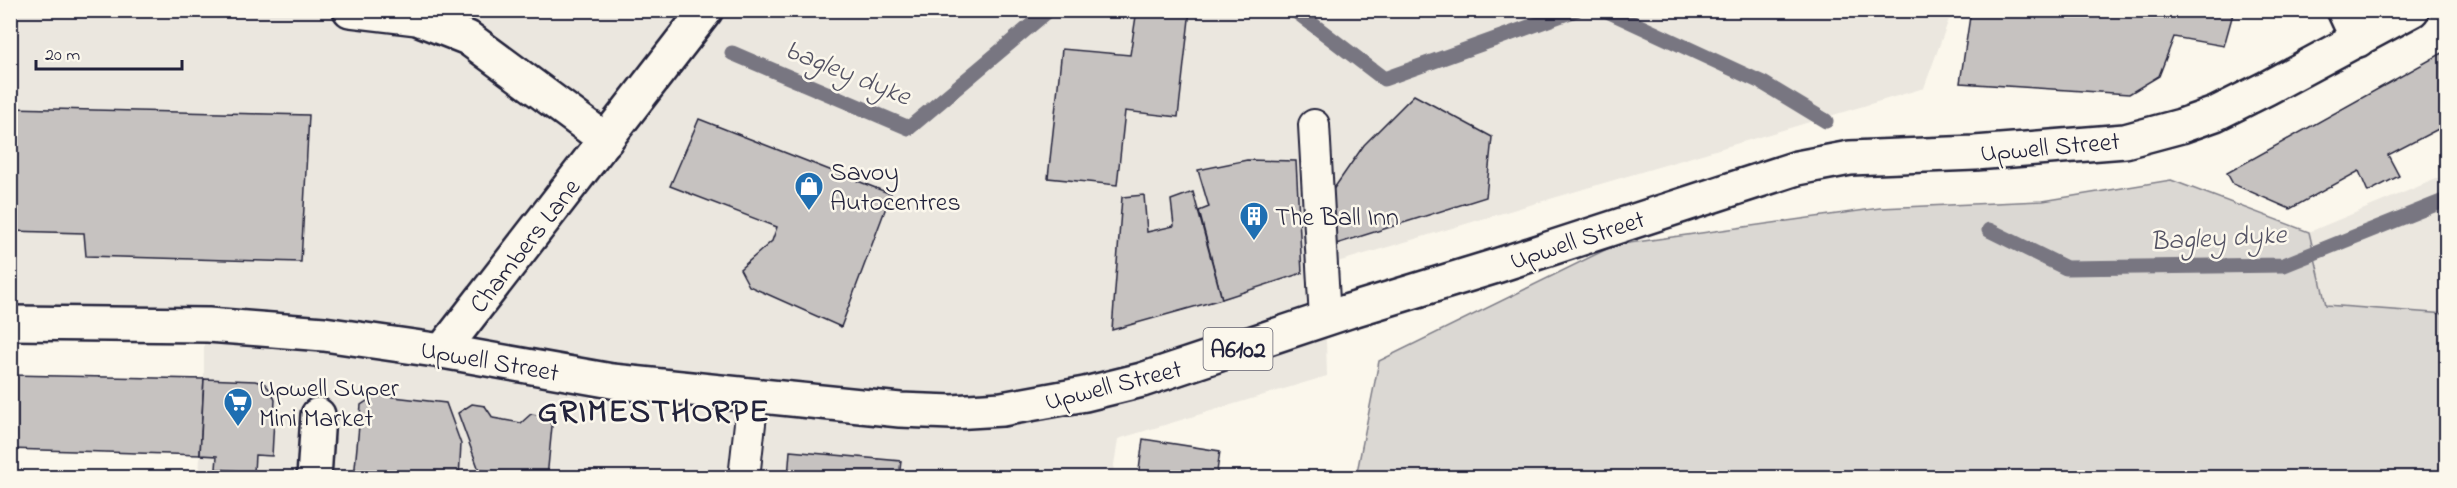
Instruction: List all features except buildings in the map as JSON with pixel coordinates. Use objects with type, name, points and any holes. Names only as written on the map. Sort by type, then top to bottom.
[{"type":"main road","points":[[350,10],[402,14],[468,38],[606,140]]},
{"type":"main road","name":"Chambers Lane","points":[[442,351],[706,10]]},
{"type":"main road","points":[[2344,10],[2358,40]]},
{"type":"main road","name":"Upwell Street","points":[[10,323],[208,325],[324,334],[442,351],[612,381],[753,396],[952,412],[1002,409],[1085,394],[1142,380],[1797,168],[1850,158],[1975,153],[2125,141],[2181,126],[2216,114],[2246,99],[2412,10]]},
{"type":"main road","points":[[314,477],[318,415]]},
{"type":"lane","points":[[1314,125],[1325,319]]},
{"type":"lane","points":[[744,477],[753,396]]},
{"type":"shaded area","points":[[10,11],[1952,11],[1924,88],[1324,266],[1327,376],[1118,439],[1112,478],[199,477],[204,330],[11,317]]},
{"type":"shaded area","points":[[2446,175],[2446,314],[2326,305],[2309,232]]},
{"type":"shaded area","points":[[2171,180],[2309,232],[2326,305],[2446,314],[2446,477],[1356,477],[1379,361],[1615,245],[1880,208],[2043,201]]},
{"type":"waterway","name":"bagley dyke","points":[[732,53],[909,128],[1049,10]]},
{"type":"waterway","name":"bagley dyke","points":[[1294,10],[1384,79],[1576,10]]},
{"type":"waterway","name":"Bagley dyke","points":[[1605,10],[1763,83],[1826,121]]},
{"type":"waterway","name":"Bagley dyke","points":[[1989,230],[2066,268],[2284,265],[2446,200]]},
{"type":"place","name":"Savoy Autocentres","points":[[809,212]]},
{"type":"place","name":"The Ball Inn","points":[[1254,242]]},
{"type":"place","name":"Upwell Super Mini Market","points":[[238,428]]},
{"type":"district","name":"GRIMESTHORPE","points":[[654,410]]}]
